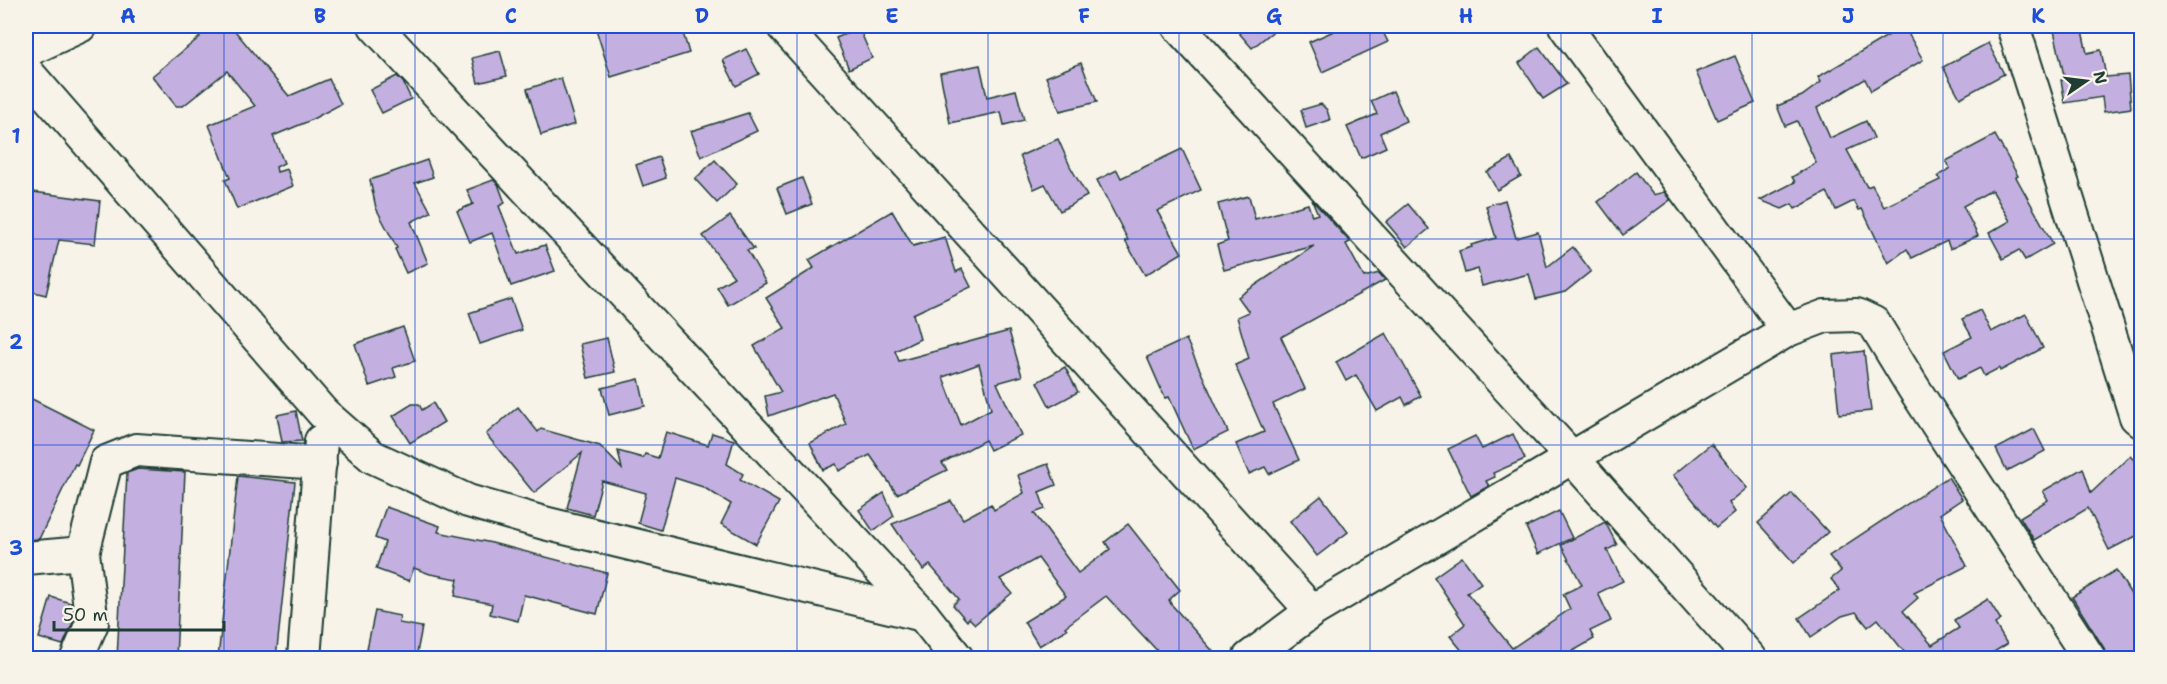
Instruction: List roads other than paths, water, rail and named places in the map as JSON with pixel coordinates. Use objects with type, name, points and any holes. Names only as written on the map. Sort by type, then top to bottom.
[{"type":"street","points":[[26,51],[80,26]]},
{"type":"street","points":[[375,26],[923,615],[957,658]]},
{"type":"street","points":[[783,26],[1312,611]]},
{"type":"street","points":[[1178,26],[1573,459],[1750,658]]},
{"type":"street","points":[[1565,26],[1788,330]]},
{"type":"street","points":[[2013,26],[2132,406],[2136,417],[2142,422]]},
{"type":"street","points":[[26,71],[324,413],[373,457],[468,501],[544,523],[923,615]]},
{"type":"street","points":[[1249,658],[1312,611],[1788,330],[1825,316],[1857,315],[1874,323],[2089,658]]},
{"type":"street","points":[[304,658],[324,413]]},
{"type":"street","points":[[77,658],[92,623],[83,553],[106,462],[136,450],[320,463]]},
{"type":"street","points":[[26,558],[83,553]]}]
